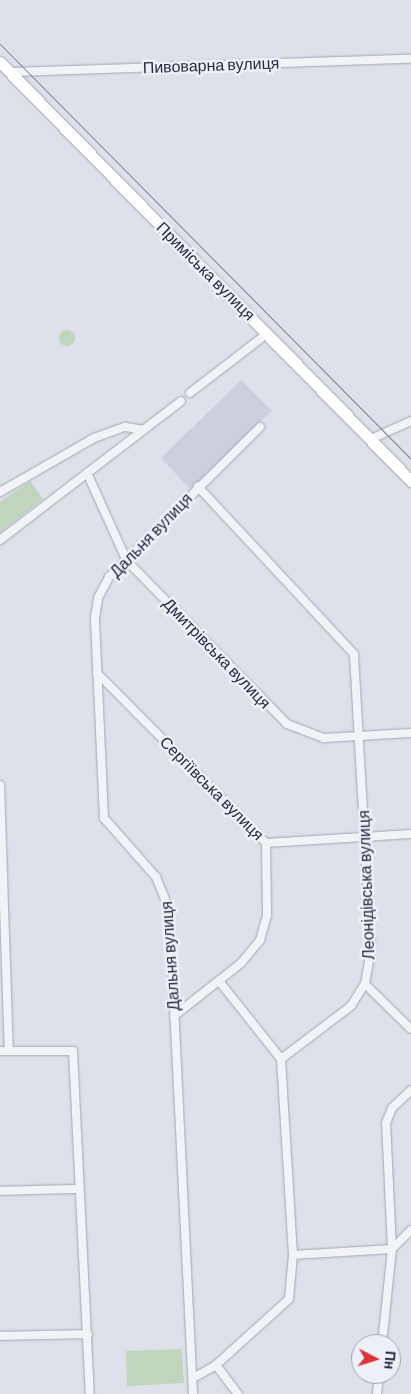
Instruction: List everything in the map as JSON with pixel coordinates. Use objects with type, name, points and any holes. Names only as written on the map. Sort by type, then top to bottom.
[{"type":"street","name":"Пивоварна вулиця","points":[[10,72],[411,59]]},
{"type":"street","name":"Приміська вулиця","points":[[0,62],[268,333],[411,481]]},
{"type":"street","points":[[190,393],[268,333]]},
{"type":"street","points":[[0,540],[181,400]]},
{"type":"street","points":[[371,439],[411,421]]},
{"type":"street","points":[[0,492],[94,438],[125,427],[143,430]]},
{"type":"street","name":"Дальня вулиця","points":[[193,1394],[167,895],[104,818],[97,673],[98,598],[109,578],[260,427]]},
{"type":"street","name":"Дмитрівська вулиця","points":[[87,473],[127,561],[287,724],[316,736],[411,733]]},
{"type":"street","name":"Леонідівська вулиця","points":[[198,488],[350,646],[356,662],[371,950],[365,984],[351,1006],[281,1058]]},
{"type":"street","name":"Сергіївська вулиця","points":[[97,673],[266,843],[411,834]]},
{"type":"street","points":[[0,785],[9,1051]]},
{"type":"street","points":[[174,1016],[219,981],[251,952],[265,929],[266,843]]},
{"type":"street","points":[[193,1378],[216,1366],[285,1307],[292,1290],[293,1255],[281,1058],[219,981]]},
{"type":"street","points":[[365,984],[411,1029]]},
{"type":"street","points":[[0,1051],[73,1051],[90,1394]]},
{"type":"street","points":[[383,1334],[392,1249],[386,1123],[392,1108],[411,1090]]},
{"type":"street","points":[[0,1190],[79,1189]]},
{"type":"street","points":[[293,1255],[392,1249],[411,1230]]},
{"type":"street","points":[[0,1336],[88,1334]]},
{"type":"street","points":[[216,1366],[238,1394]]},
{"type":"shaded area","points":[[241,380],[272,411],[190,489],[161,458]]},
{"type":"green space","points":[[67,330],[73,332],[75,338],[73,344],[67,346],[61,344],[59,338],[61,332]]},
{"type":"green space","points":[[30,481],[43,499],[0,533],[0,502]]},
{"type":"green space","points":[[182,1349],[184,1383],[127,1386],[126,1351]]},
{"type":"tram line","points":[[0,44],[411,459]]}]
